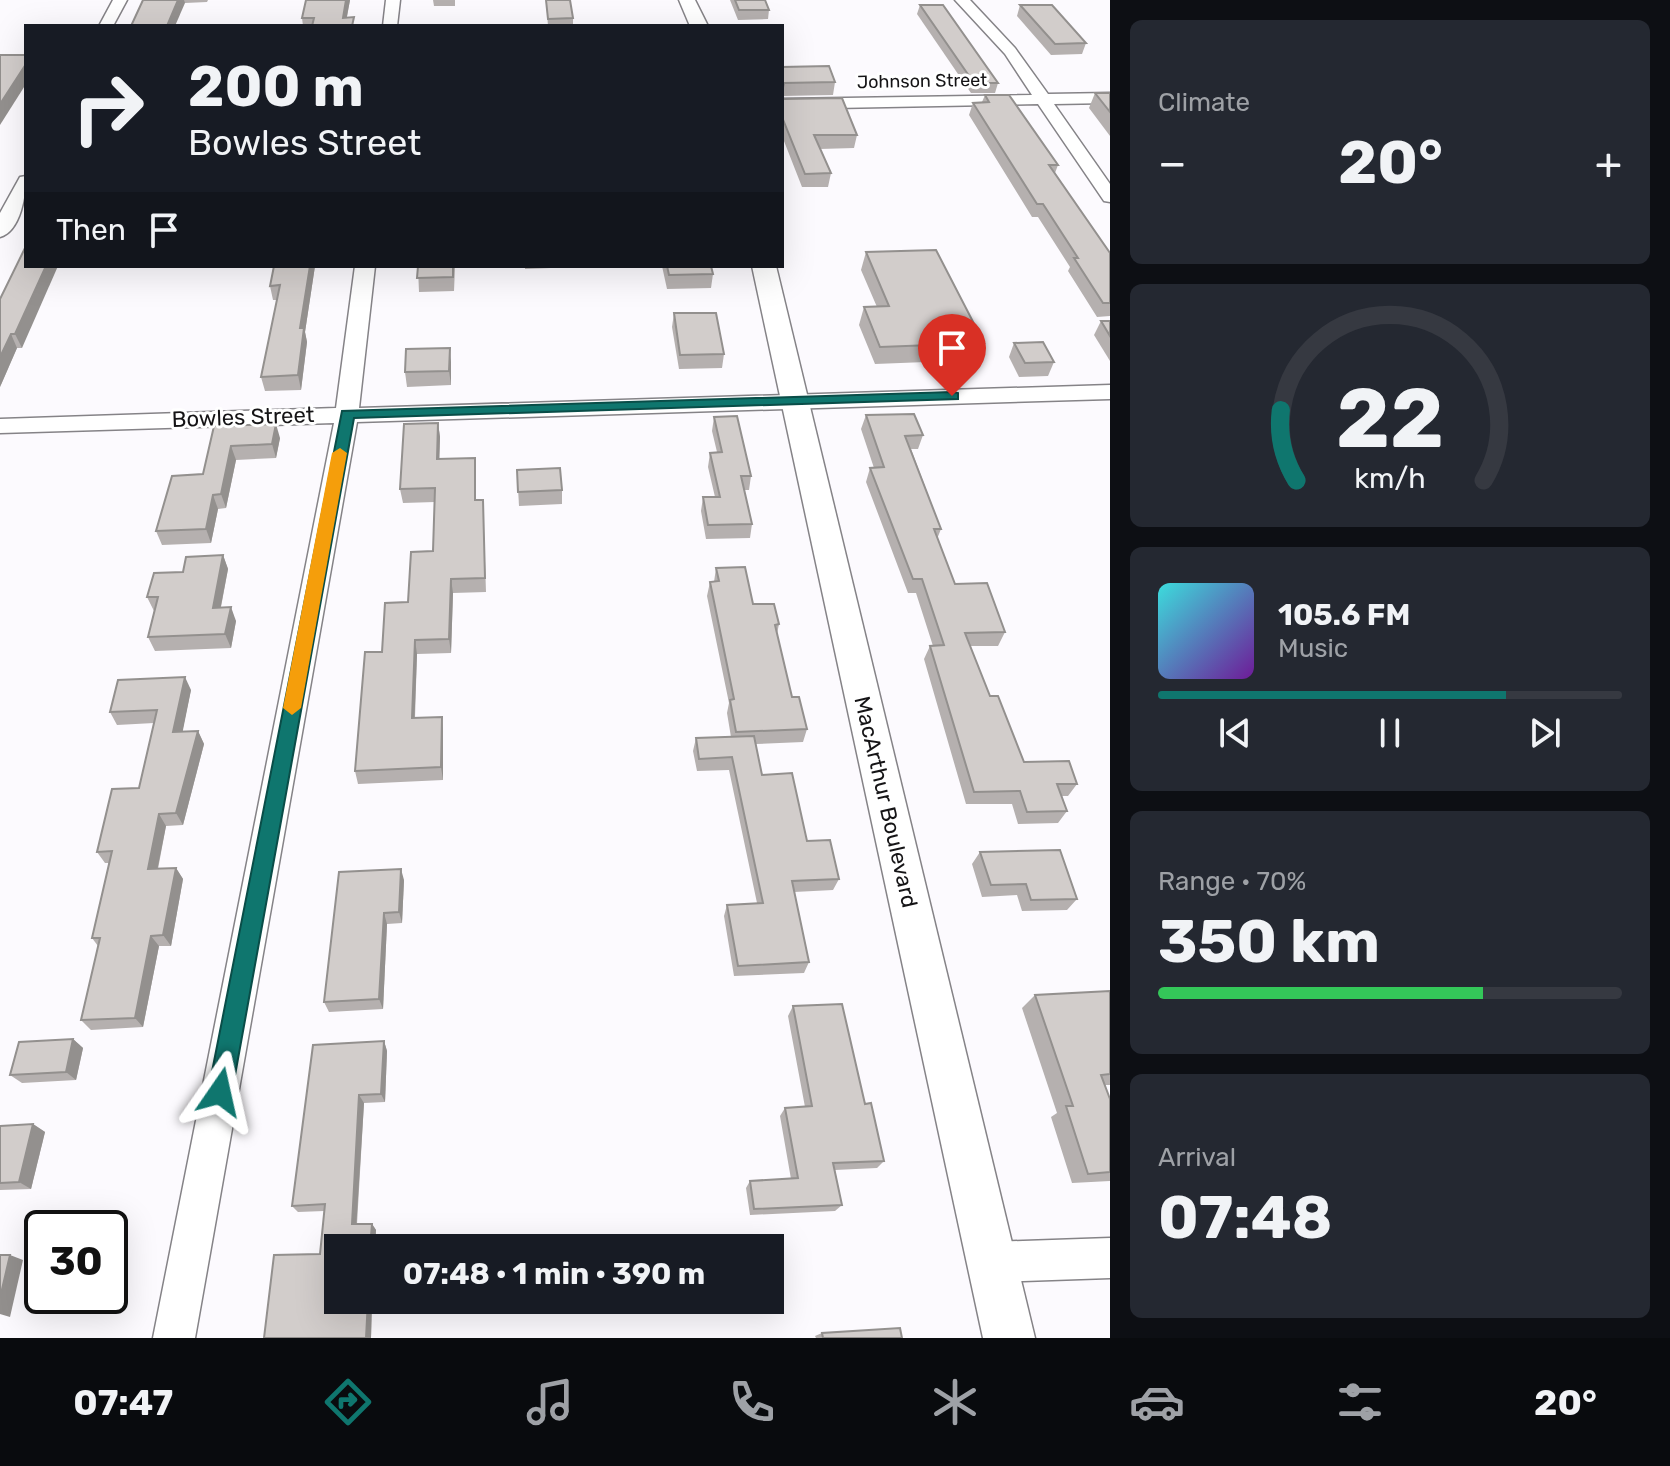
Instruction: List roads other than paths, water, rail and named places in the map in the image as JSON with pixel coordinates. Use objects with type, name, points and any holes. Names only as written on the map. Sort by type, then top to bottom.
[{"type":"main road","points":[[687,0],[698,24]]},
{"type":"main road","name":"MacArthur Boulevard","points":[[764,268],[1009,1338]]},
{"type":"street","points":[[107,24],[120,0]]},
{"type":"street","points":[[390,24],[393,0]]},
{"type":"street","points":[[962,0],[1010,51],[1046,99],[1110,197]]},
{"type":"street","name":"Johnson Street","points":[[784,104],[1110,98]]},
{"type":"street","points":[[0,231],[24,185]]},
{"type":"street","points":[[174,1338],[347,414],[365,268]]},
{"type":"street","name":"Bowles Street","points":[[0,426],[1110,392]]},
{"type":"street","points":[[991,1262],[1110,1258]]}]
